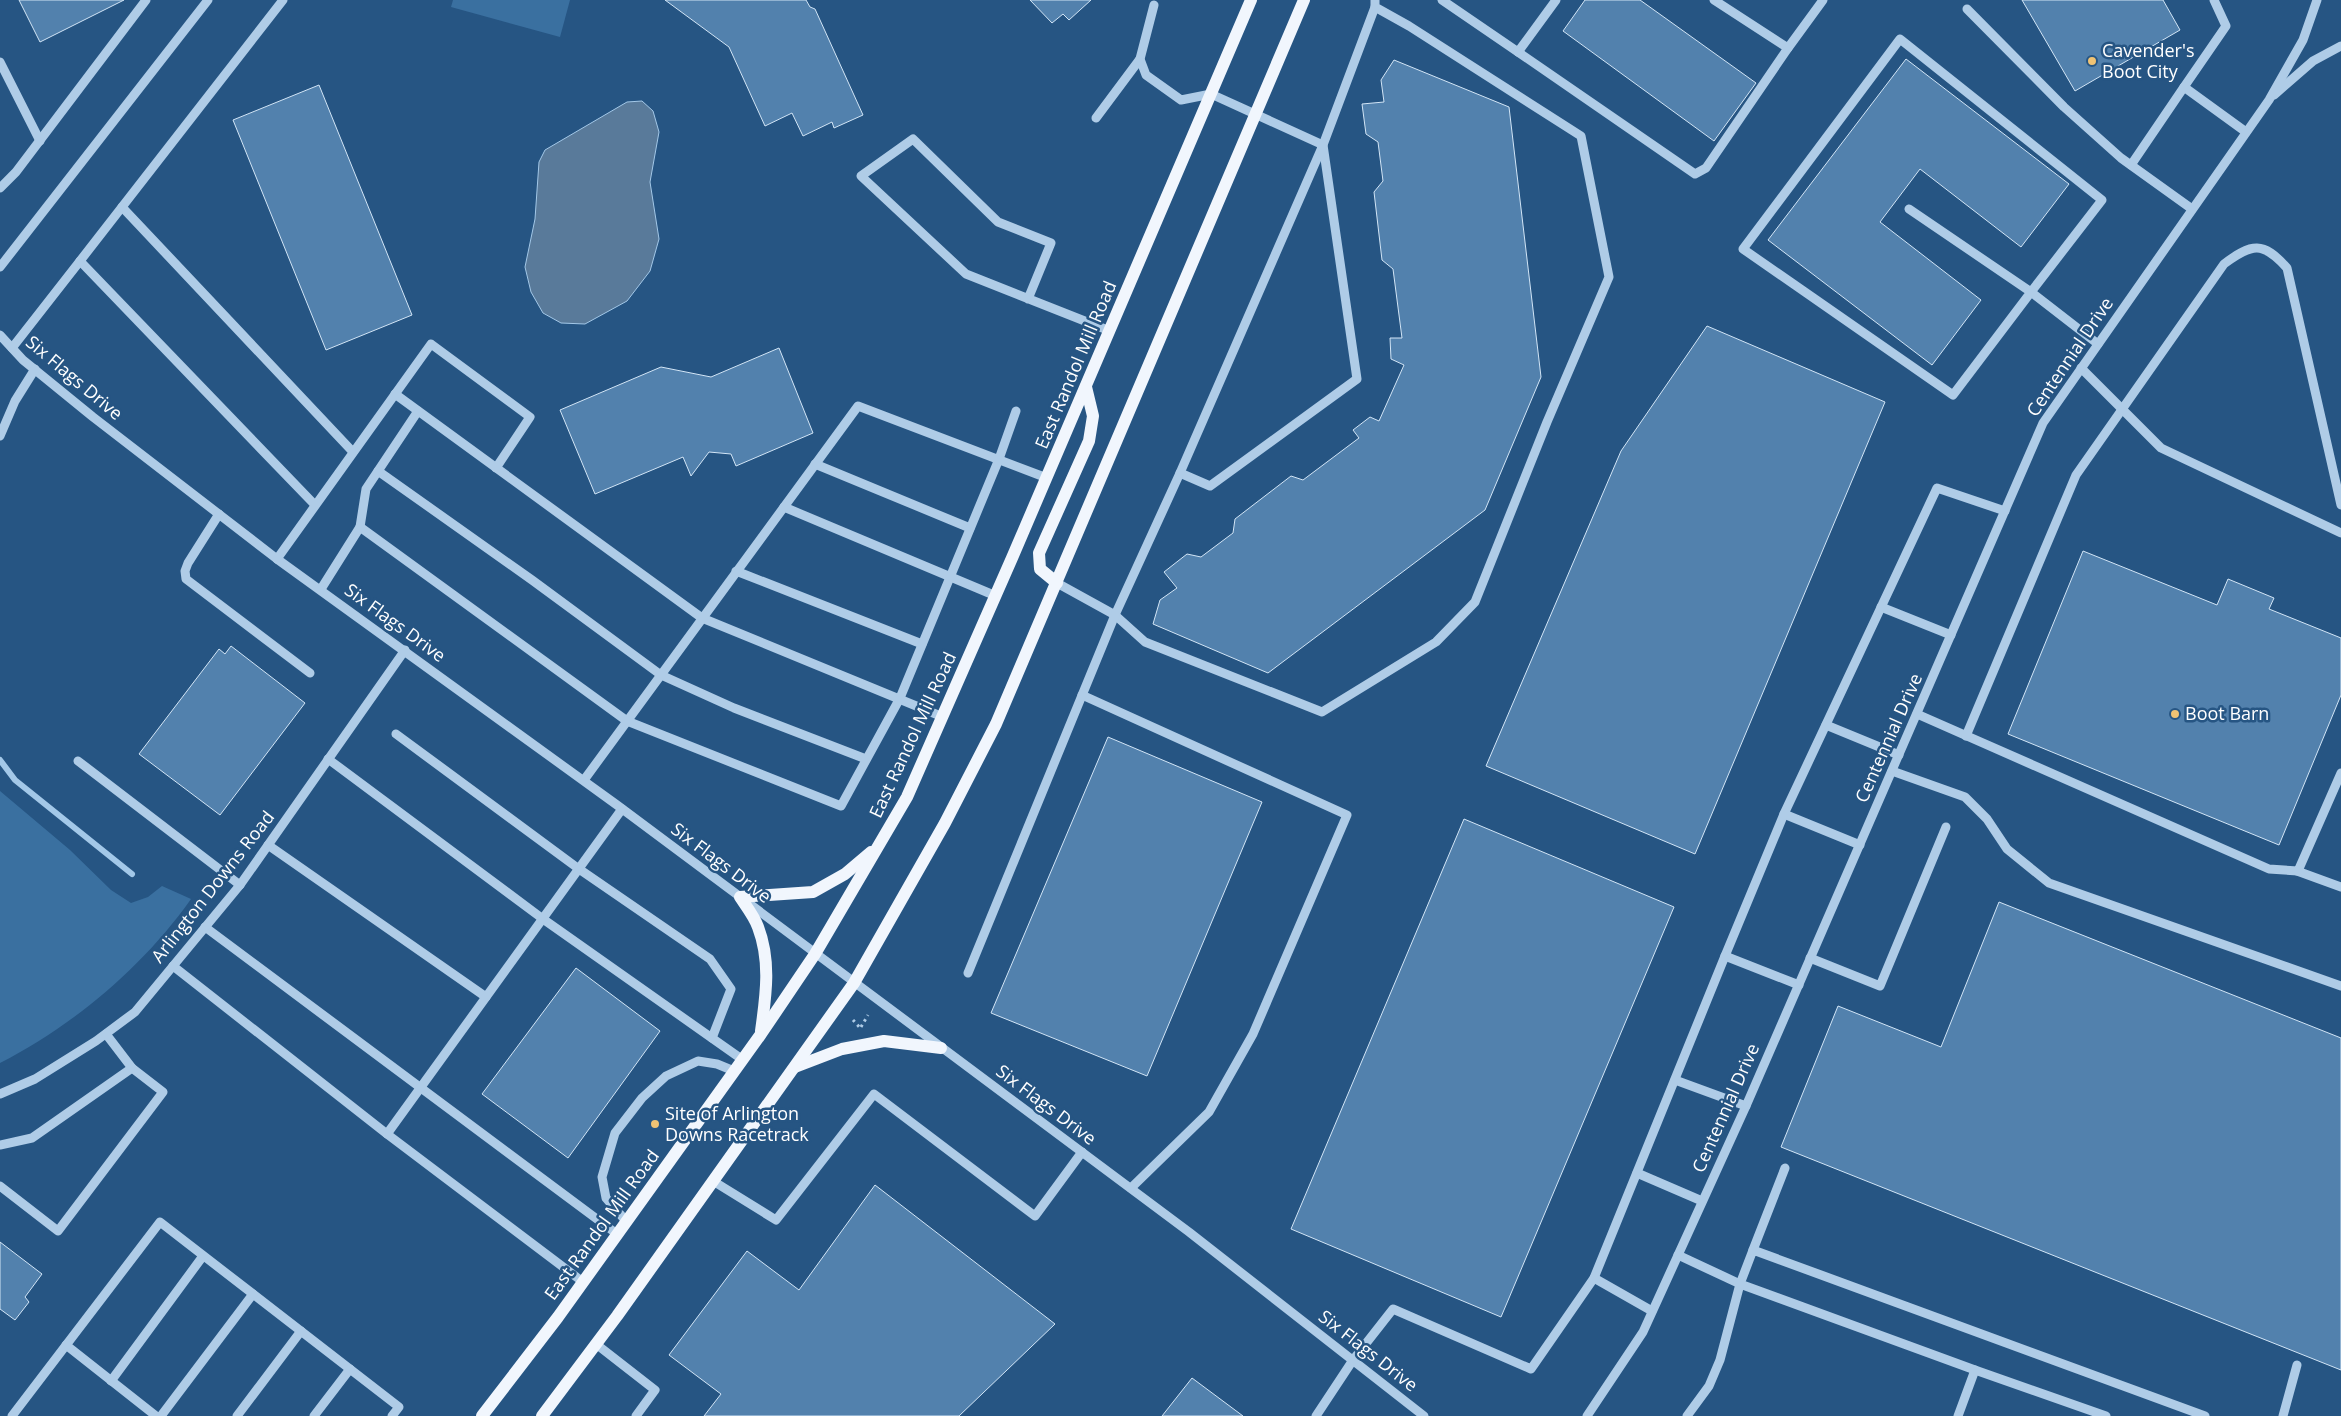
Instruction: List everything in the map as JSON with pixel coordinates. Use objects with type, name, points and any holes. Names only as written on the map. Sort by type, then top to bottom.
[{"type":"main road","name":"East Randol Mill Road","points":[[482,1416],[583,1282],[761,1034],[815,954],[907,797],[1047,478],[1251,0]]},
{"type":"main road","points":[[542,1416],[596,1344],[854,983],[945,823],[996,724],[1304,0]]},
{"type":"main road","points":[[1057,583],[1040,569],[1039,553],[1090,441],[1093,416],[1086,387]]},
{"type":"main road","points":[[761,1034],[766,1001],[767,960],[758,925],[740,897],[813,892],[846,874],[878,846]]},
{"type":"main road","points":[[794,1067],[842,1049],[884,1041],[941,1048]]},
{"type":"street","points":[[0,188],[16,172],[146,0]]},
{"type":"street","points":[[0,267],[208,0]]},
{"type":"street","points":[[12,348],[283,0]]},
{"type":"street","points":[[1442,0],[1695,174],[1706,168],[1823,0]]},
{"type":"street","points":[[1518,52],[1556,0]]},
{"type":"street","points":[[1714,0],[1788,48]]},
{"type":"street","points":[[2132,165],[2226,26],[2214,0]]},
{"type":"street","name":"Centennial Drive","points":[[1588,1416],[1643,1332],[1746,1106],[2043,423],[2268,100],[2303,40],[2317,0]]},
{"type":"street","points":[[1096,118],[1140,59],[1154,2]]},
{"type":"street","points":[[968,973],[1115,615],[1180,473],[1323,144],[1375,4],[1581,136],[1609,277],[1547,422],[1475,602],[1436,642],[1322,712],[1145,642],[1115,615],[1057,583]]},
{"type":"street","points":[[1966,10],[2064,107],[2132,165],[2192,209]]},
{"type":"street","points":[[1900,39],[2102,200],[2031,292],[1953,394],[1743,249],[1900,39]]},
{"type":"street","name":"Centennial Drive","points":[[2268,100],[2313,60],[2341,46]]},
{"type":"street","points":[[1140,59],[1146,76],[1181,100],[1211,94],[1323,144]]},
{"type":"street","points":[[0,62],[40,140]]},
{"type":"street","points":[[2184,87],[2246,132]]},
{"type":"street","points":[[1028,299],[1051,243],[998,222],[913,139],[861,176],[966,274],[1028,299],[1110,331]]},
{"type":"street","points":[[1180,473],[1210,486],[1357,379],[1323,144]]},
{"type":"street","points":[[122,207],[354,452]]},
{"type":"street","points":[[1909,209],[2031,292],[2098,344]]},
{"type":"street","points":[[1966,736],[2076,475],[2121,408],[2224,264],[2242,251],[2260,248],[2274,253],[2287,268],[2341,505]]},
{"type":"street","points":[[80,261],[315,506]]},
{"type":"street","name":"Six Flags Drive","points":[[0,335],[35,370],[93,418],[277,559],[584,780],[1131,1188],[1424,1416]]},
{"type":"street","points":[[277,559],[431,344],[530,417],[496,468]]},
{"type":"street","points":[[2081,368],[2161,448],[2341,533]]},
{"type":"street","points":[[0,436],[15,401],[35,370]]},
{"type":"street","points":[[395,394],[702,618],[943,717]]},
{"type":"street","points":[[584,780],[858,406],[1047,478]]},
{"type":"street","points":[[321,589],[360,528],[366,488],[418,411]]},
{"type":"street","points":[[360,528],[627,721],[841,806],[900,698],[999,459],[1016,411]]},
{"type":"street","points":[[815,464],[970,528]]},
{"type":"street","points":[[378,471],[532,580],[661,675],[734,708],[866,759]]},
{"type":"street","points":[[1316,1416],[1353,1360],[1393,1309],[1531,1369],[1594,1278],[1784,814],[1937,488],[2005,511]]},
{"type":"street","points":[[784,507],[996,596]]},
{"type":"street","points":[[219,514],[188,563],[184,571],[186,578],[310,673]]},
{"type":"street","points":[[736,571],[922,644]]},
{"type":"street","points":[[1881,607],[1951,636]]},
{"type":"street","name":"Arlington Downs Road","points":[[0,1094],[35,1079],[106,1034],[135,1012],[240,885],[405,650]]},
{"type":"street","points":[[1082,695],[1347,815],[1253,1034],[1209,1112],[1131,1188]]},
{"type":"street","points":[[1917,714],[2269,869],[2297,871],[2341,887]]},
{"type":"street","points":[[1826,725],[1899,755]]},
{"type":"street","points":[[396,734],[579,869],[710,959],[731,989],[712,1038]]},
{"type":"street","points":[[328,759],[543,919],[743,1060]]},
{"type":"street","points":[[78,761],[240,885]]},
{"type":"street","points":[[1892,771],[1965,797],[1987,819],[2006,848],[2049,883],[2341,986]]},
{"type":"street","points":[[2297,871],[2341,773]]},
{"type":"street","points":[[387,1134],[622,809]]},
{"type":"street","points":[[1784,814],[1860,844]]},
{"type":"street","points":[[1810,958],[1880,986],[1946,828]]},
{"type":"street","points":[[268,845],[486,997]]},
{"type":"street","points":[[205,927],[617,1234]]},
{"type":"street","points":[[1725,956],[1798,985]]},
{"type":"street","points":[[174,966],[387,1134],[583,1282]]},
{"type":"street","points":[[0,1186],[58,1231],[164,1092],[132,1068],[106,1034]]},
{"type":"street","points":[[626,1221],[606,1198],[602,1177],[615,1133],[642,1098],[666,1076],[698,1061],[717,1064],[734,1071]]},
{"type":"street","points":[[0,1145],[32,1138],[132,1068]]},
{"type":"street","points":[[1675,1080],[1746,1106]]},
{"type":"street","points":[[713,1181],[776,1220],[874,1094],[1035,1216],[1082,1152]]},
{"type":"street","points":[[1687,1416],[1709,1386],[1720,1360],[1740,1284],[1784,1168]]},
{"type":"street","points":[[1637,1173],[1702,1201]]},
{"type":"street","points":[[12,1416],[160,1222],[399,1407],[392,1416]]},
{"type":"street","points":[[1753,1250],[2205,1416]]},
{"type":"street","points":[[1678,1255],[1740,1284],[2106,1416]]},
{"type":"street","points":[[111,1381],[204,1256]]},
{"type":"street","points":[[1594,1278],[1652,1311]]},
{"type":"street","points":[[162,1416],[253,1294]]},
{"type":"street","points":[[237,1416],[301,1331]]},
{"type":"street","points":[[596,1344],[655,1390],[636,1416]]},
{"type":"street","points":[[66,1345],[156,1416]]},
{"type":"street","points":[[2282,1416],[2297,1365]]},
{"type":"street","points":[[314,1416],[350,1369]]},
{"type":"street","points":[[1958,1416],[1975,1370]]},
{"type":"path","points":[[861,1027],[868,1015]]},
{"type":"shaded area","points":[[453,0],[570,0],[560,37],[451,7]]},
{"type":"shaded area","points":[[642,101],[653,111],[659,132],[650,182],[659,239],[650,271],[627,301],[585,324],[561,323],[543,313],[531,292],[525,267],[535,219],[539,162],[545,150],[627,102]]},
{"type":"shaded area","points":[[0,791],[70,850],[111,890],[131,903],[148,897],[162,886],[191,899],[151,948],[105,992],[54,1031],[0,1063]]},
{"type":"building","points":[[19,0],[124,0],[40,42]]},
{"type":"building","points":[[665,0],[806,0],[810,7],[815,9],[863,115],[834,128],[832,122],[803,136],[792,113],[765,126],[729,47]]},
{"type":"building","points":[[1030,0],[1091,0],[1069,20],[1063,14],[1052,23]]},
{"type":"building","points":[[1585,0],[1640,0],[1756,83],[1714,141],[1563,31]]},
{"type":"building","name":"Cavender's Boot City","points":[[2022,0],[2163,0],[2180,30],[2075,91]]},
{"type":"building","points":[[1906,59],[2069,184],[2021,247],[1920,169],[1880,222],[1981,300],[1932,365],[1768,240]]},
{"type":"building","points":[[1394,60],[1509,107],[1541,377],[1485,510],[1268,673],[1153,624],[1160,600],[1177,588],[1164,572],[1187,554],[1201,557],[1233,533],[1235,519],[1291,476],[1303,480],[1359,438],[1353,430],[1370,417],[1379,421],[1404,365],[1391,359],[1390,338],[1402,338],[1393,269],[1382,260],[1374,192],[1383,181],[1378,142],[1366,134],[1362,104],[1384,102],[1381,80]]},
{"type":"building","points":[[319,85],[412,315],[326,350],[233,120]]},
{"type":"building","points":[[1707,326],[1885,402],[1695,854],[1486,766],[1621,451]]},
{"type":"building","points":[[779,348],[813,433],[736,466],[731,454],[709,452],[691,476],[683,457],[595,494],[560,410],[661,367],[711,377]]},
{"type":"building","name":"Boot Barn","points":[[2083,551],[2217,605],[2228,579],[2274,598],[2269,609],[2341,638],[2341,695],[2279,845],[2008,734]]},
{"type":"building","points":[[231,646],[305,703],[220,815],[139,754],[219,649],[225,654]]},
{"type":"building","points":[[1108,737],[1262,802],[1147,1076],[991,1013]]},
{"type":"building","points":[[1464,819],[1674,907],[1501,1317],[1291,1229]]},
{"type":"building","points":[[1999,902],[2341,1038],[2341,1370],[1781,1147],[1838,1006],[1941,1047]]},
{"type":"building","points":[[576,968],[660,1031],[568,1158],[482,1094]]},
{"type":"building","points":[[875,1185],[1055,1324],[959,1416],[704,1416],[721,1394],[669,1355],[747,1251],[799,1290]]},
{"type":"building","points":[[0,1242],[42,1274],[25,1297],[29,1302],[15,1320],[0,1309]]},
{"type":"building","points":[[1192,1378],[1243,1416],[1162,1416]]},
{"type":"waterway","points":[[0,760],[15,780],[132,874]]},
{"type":"place","name":"Cavender's Boot City","points":[[2092,61]]},
{"type":"place","name":"Boot Barn","points":[[2175,714]]},
{"type":"place","name":"Site of Arlington Downs Racetrack","points":[[655,1124]]}]
